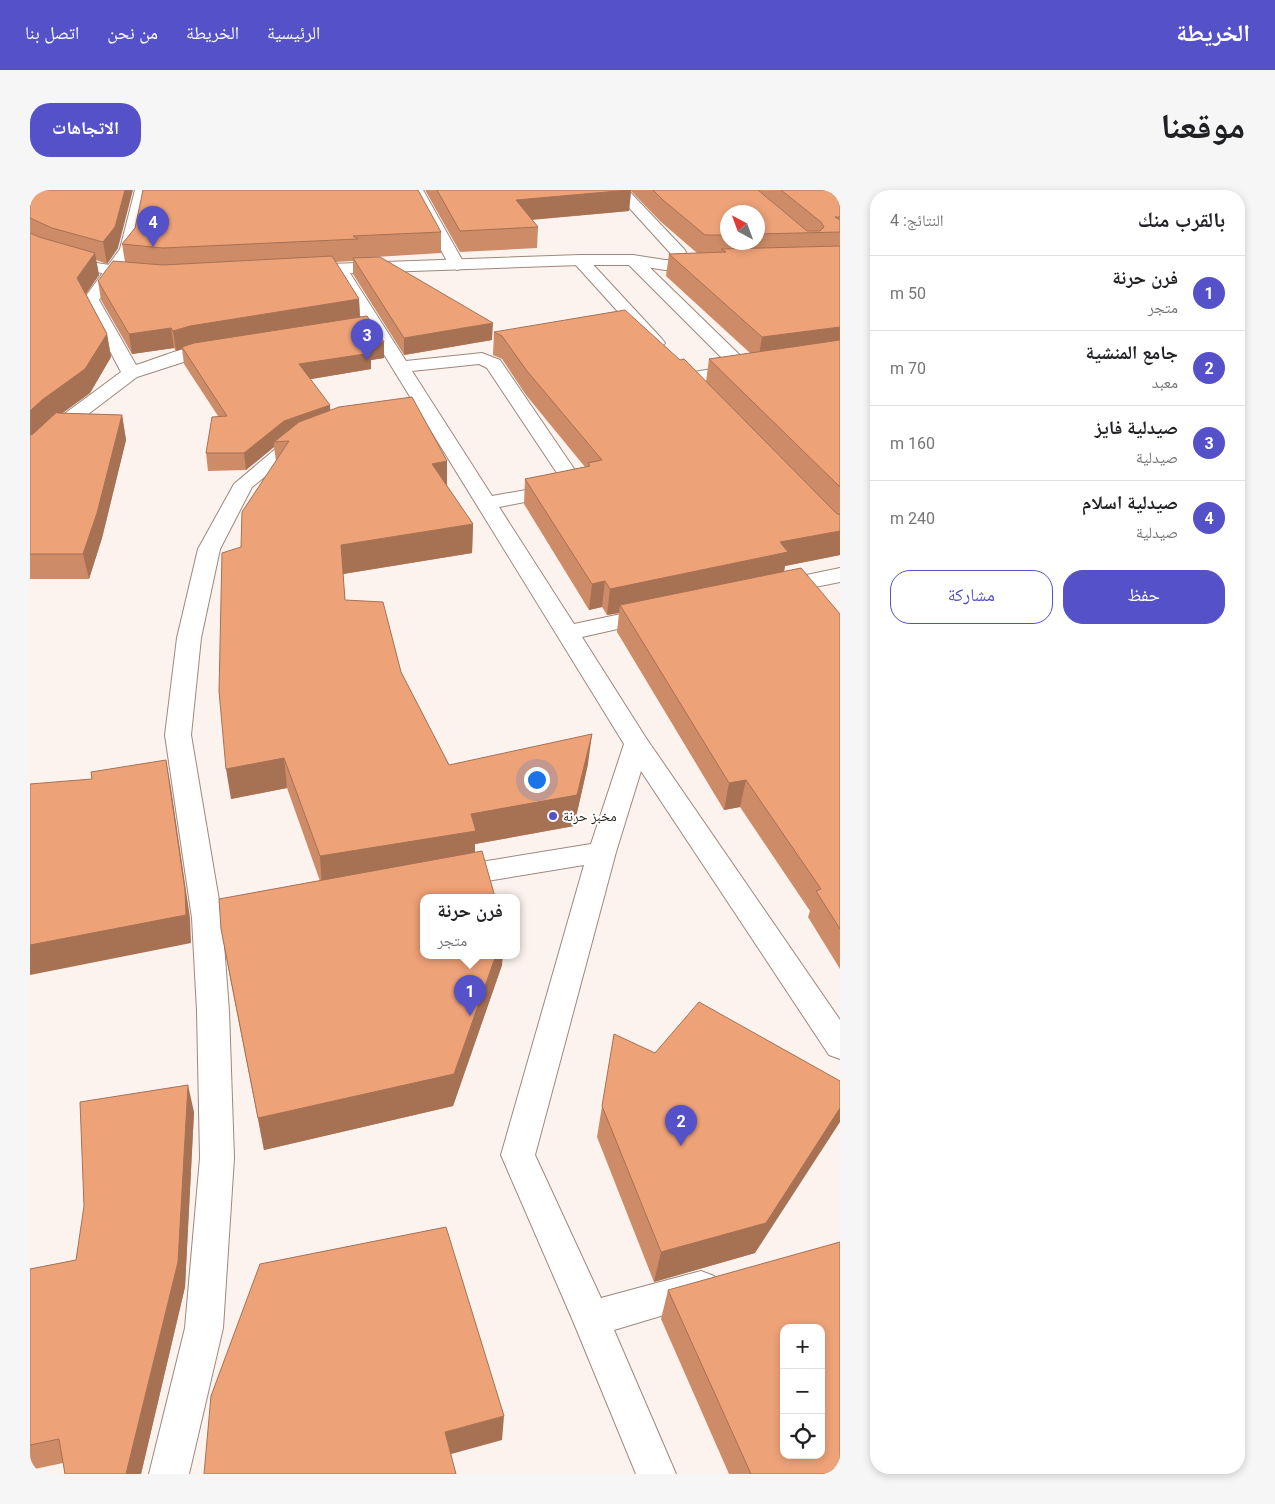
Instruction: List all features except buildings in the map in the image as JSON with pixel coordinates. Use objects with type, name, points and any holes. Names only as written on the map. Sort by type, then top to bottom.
[{"type":"street","points":[[131,372],[91,300],[130,244],[142,190]]},
{"type":"street","points":[[416,190],[457,265]]},
{"type":"street","points":[[620,190],[678,252]]},
{"type":"street","points":[[30,244],[50,254],[111,272],[157,276]]},
{"type":"street","points":[[282,271],[580,260],[633,260],[665,265],[720,257],[678,252],[660,253],[633,260]]},
{"type":"street","points":[[580,260],[702,392]]},
{"type":"street","points":[[633,260],[744,369]]},
{"type":"street","points":[[339,268],[364,326],[400,367],[413,411],[486,503],[637,744],[839,1042]]},
{"type":"street","points":[[30,453],[63,424],[131,372],[193,352],[237,345]]},
{"type":"street","points":[[400,367],[482,358],[494,364],[570,476],[570,484],[560,490],[486,503]]},
{"type":"street","points":[[688,378],[763,366]]},
{"type":"street","points":[[169,1474],[204,1328],[217,1158],[213,1011],[207,918],[178,735],[189,638],[208,549],[244,484],[293,444],[328,431]]},
{"type":"street","points":[[752,594],[840,575]]},
{"type":"street","points":[[567,633],[674,610]]},
{"type":"street","points":[[637,744],[602,852],[518,1155],[591,1319],[656,1474]]},
{"type":"street","points":[[429,881],[602,852]]},
{"type":"street","points":[[207,918],[236,913]]},
{"type":"street","points":[[591,1319],[734,1279]]},
{"type":"place","name":"صيدلية اسلام","points":[[153,247]]},
{"type":"place","name":"صيدلية فايز","points":[[367,360]]},
{"type":"place","name":"مخبز حرنة","points":[[553,816]]},
{"type":"place","name":"فرن حرنة","points":[[470,1016]]},
{"type":"place","name":"جامع المنشية","points":[[681,1146]]}]
